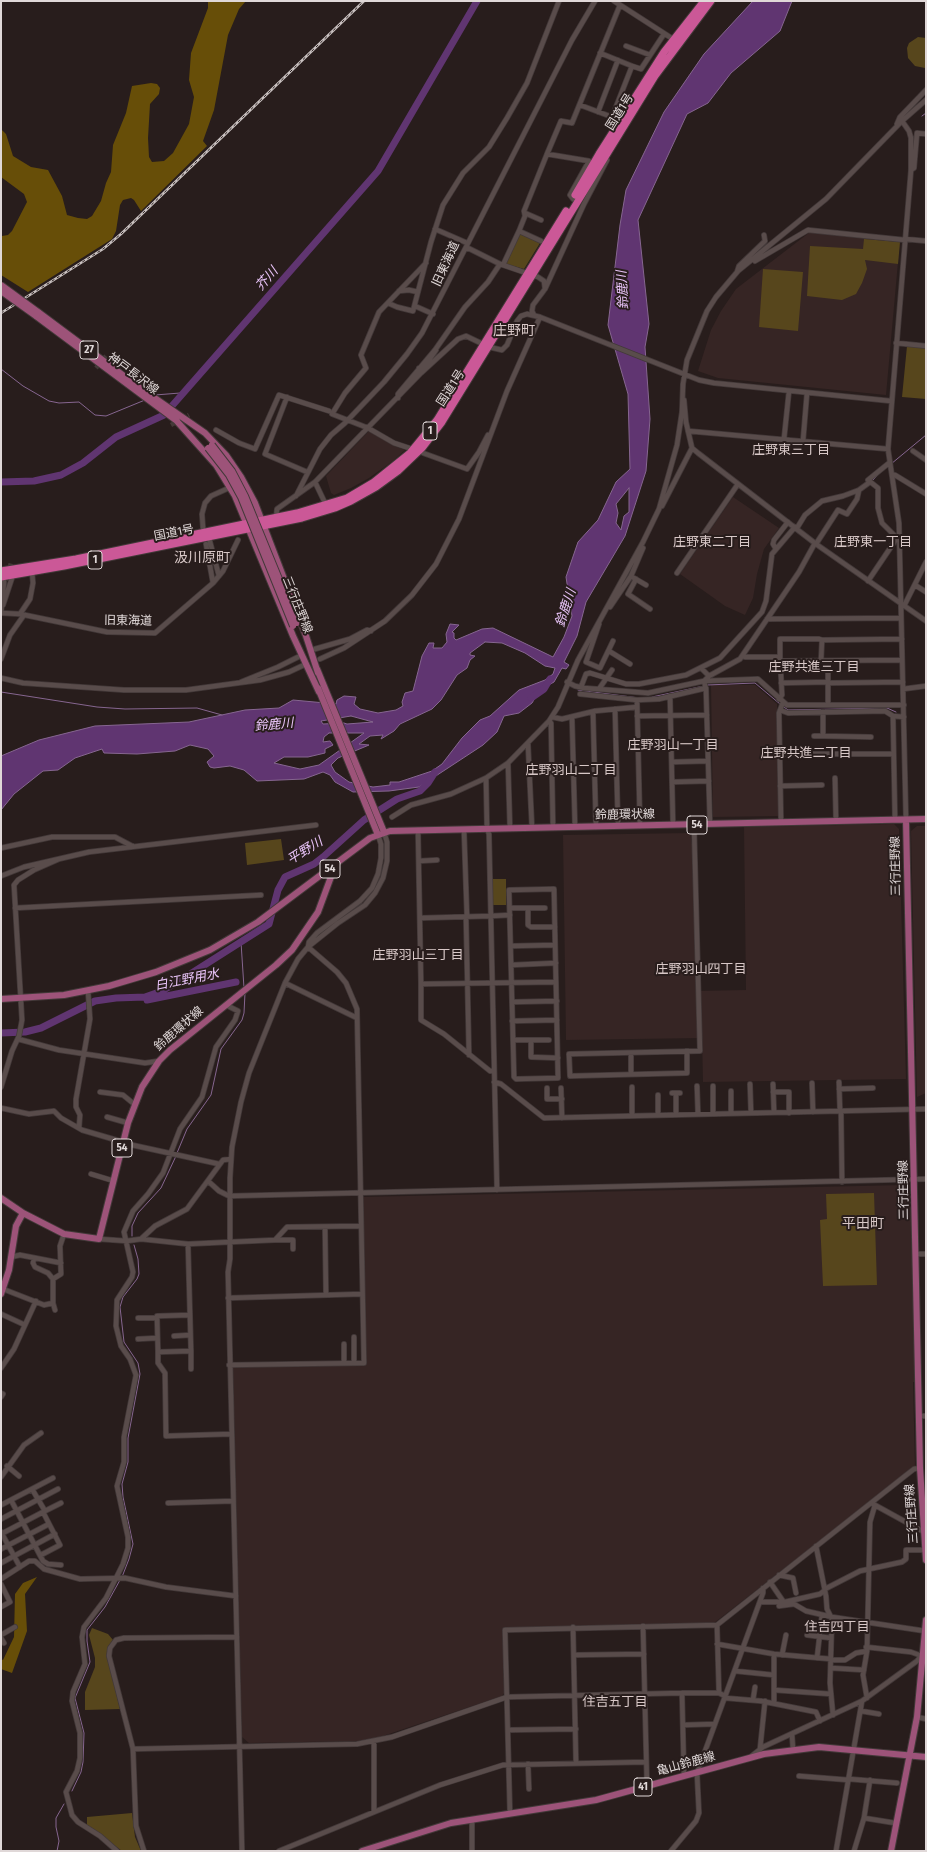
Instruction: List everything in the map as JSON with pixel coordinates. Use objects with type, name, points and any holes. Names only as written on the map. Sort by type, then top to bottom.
[{"type":"highway","name":"国道1号","points":[[530,275],[599,154],[704,1]]},
{"type":"highway","name":"国道1号","points":[[1,574],[13,575],[32,572],[208,541],[276,518],[347,498],[370,485],[391,470],[410,453],[437,420],[486,346],[676,41],[711,1]]},
{"type":"highway","name":"国道1号","points":[[1,574],[255,525],[302,518],[335,508],[367,493],[389,479],[415,456],[434,433],[473,374],[486,346]]},
{"type":"main road","name":"神戸長沢線","points":[[1,285],[37,314],[177,416],[236,470],[251,494],[255,525]]},
{"type":"main road","name":"神戸長沢線","points":[[1,291],[37,314]]},
{"type":"main road","name":"神戸長沢線","points":[[177,416],[210,447],[239,484],[255,525]]},
{"type":"main road","name":"神戸長沢線","points":[[210,447],[224,476],[255,525]]},
{"type":"main road","name":"三行庄野線","points":[[255,525],[295,624],[318,673]]},
{"type":"main road","name":"三行庄野線","points":[[255,525],[293,636],[306,662],[381,833]]},
{"type":"main road","name":"三行庄野線","points":[[255,525],[306,636],[318,673],[378,826]]},
{"type":"main road","name":"三行庄野線","points":[[295,624],[306,662]]},
{"type":"main road","name":"鈴鹿環状線","points":[[1,999],[64,995],[88,991],[156,972],[210,950],[258,922],[370,838],[381,833],[418,830],[926,819]]},
{"type":"main road","name":"三行庄野線","points":[[906,820],[916,1254],[918,1416],[920,1468],[923,1476],[926,1560]]},
{"type":"main road","name":"鈴鹿環状線","points":[[99,1239],[128,1123],[134,1104],[142,1087],[159,1061],[179,1042],[286,957],[302,937],[318,912],[335,865]]},
{"type":"main road","name":"54","points":[[323,874],[327,885]]},
{"type":"main road","points":[[1,1198],[23,1213],[64,1234],[99,1239]]},
{"type":"main road","points":[[2,1292],[11,1257],[16,1226],[23,1213]]},
{"type":"main road","points":[[891,1851],[911,1755],[917,1717],[926,1620]]},
{"type":"main road","name":"亀山鈴鹿線","points":[[362,1851],[438,1827],[472,1819],[576,1804],[749,1758],[792,1749],[819,1748],[854,1750],[926,1757]]},
{"type":"street","points":[[388,303],[413,311],[435,229],[449,195],[464,173],[489,147],[527,83],[559,1]]},
{"type":"street","name":"旧東海道","points":[[296,496],[320,449],[331,435],[347,421],[407,354],[433,314],[466,245],[572,40],[596,1]]},
{"type":"street","points":[[614,1],[676,41]]},
{"type":"street","points":[[398,398],[398,394],[436,348],[465,307],[488,282],[501,264],[519,231],[547,154],[561,121],[572,123],[620,5]]},
{"type":"street","points":[[600,53],[641,69],[664,34]]},
{"type":"street","points":[[626,46],[650,55]]},
{"type":"street","points":[[598,112],[618,60]]},
{"type":"street","points":[[580,105],[612,117],[632,66]]},
{"type":"street","points":[[897,126],[900,117],[926,90]]},
{"type":"street","points":[[392,817],[411,805],[451,794],[486,778],[508,763],[528,744],[552,717],[567,682],[598,622],[643,542],[659,508],[678,439],[684,374],[689,355],[707,311],[716,297],[736,273],[826,199],[902,121],[926,100]]},
{"type":"street","points":[[902,121],[911,138],[911,170],[888,449],[890,469],[898,507],[898,538],[903,605],[901,618],[906,820]]},
{"type":"street","points":[[534,315],[532,309],[533,303],[545,289],[584,204],[626,123]]},
{"type":"street","points":[[911,170],[914,168],[917,133],[926,134]]},
{"type":"street","points":[[547,154],[589,161],[570,195],[573,200]]},
{"type":"street","points":[[525,213],[542,220]]},
{"type":"street","points":[[435,229],[501,264],[544,281],[545,289]]},
{"type":"street","points":[[746,264],[808,230],[926,241]]},
{"type":"street","points":[[519,231],[541,241]]},
{"type":"street","points":[[736,273],[739,266],[766,241],[764,235]]},
{"type":"street","points":[[409,448],[394,443],[368,428],[332,414],[332,412],[366,368],[362,361],[361,355],[379,312],[426,263]]},
{"type":"street","points":[[399,291],[409,290],[418,292]]},
{"type":"street","points":[[415,306],[433,314]]},
{"type":"street","points":[[419,368],[431,361],[461,337],[466,336],[486,346],[502,350],[507,345],[520,318],[527,314],[540,317],[699,380],[714,383],[891,401]]},
{"type":"street","points":[[320,659],[344,648],[385,621],[407,601],[438,560],[459,519],[507,391],[540,317]]},
{"type":"street","points":[[896,343],[926,346]]},
{"type":"street","points":[[276,518],[276,512],[279,507],[315,482],[398,398],[431,361],[436,352],[436,348]]},
{"type":"street","points":[[683,384],[688,431],[692,448],[816,543],[926,621]]},
{"type":"street","points":[[784,439],[789,391]]},
{"type":"street","points":[[803,441],[807,393]]},
{"type":"street","points":[[216,430],[239,443],[254,449],[279,395],[317,409],[329,411]]},
{"type":"street","points":[[287,397],[265,454],[307,472]]},
{"type":"street","points":[[423,453],[467,468],[492,431]]},
{"type":"street","points":[[688,431],[888,449]]},
{"type":"street","points":[[659,508],[662,507],[692,448]]},
{"type":"street","points":[[913,451],[926,460]]},
{"type":"street","points":[[775,548],[805,515],[822,501],[838,498],[859,490],[889,463]]},
{"type":"street","points":[[892,475],[895,475],[924,493],[926,486]]},
{"type":"street","points":[[869,481],[878,488],[878,508],[882,523],[898,538]]},
{"type":"street","points":[[315,482],[326,505]]},
{"type":"street","points":[[677,573],[738,484]]},
{"type":"street","points":[[203,528],[202,514],[208,499],[231,487]]},
{"type":"street","points":[[704,682],[709,676],[740,659],[799,572],[838,510],[848,514],[857,499],[859,490]]},
{"type":"street","points":[[580,687],[586,674],[590,673],[609,675],[626,684],[639,684],[686,674],[720,658],[764,608],[776,537],[788,522]]},
{"type":"street","points":[[868,581],[898,538]]},
{"type":"street","name":"旧東海道","points":[[1,613],[22,615],[106,632],[155,633],[213,583],[238,540]]},
{"type":"street","points":[[208,541],[218,576]]},
{"type":"street","points":[[208,541],[213,583]]},
{"type":"street","points":[[643,542],[644,546],[628,594],[650,609]]},
{"type":"street","points":[[903,605],[926,562]]},
{"type":"street","points":[[1,658],[10,635],[30,599],[33,583],[32,572]]},
{"type":"street","points":[[1,574],[4,582],[2,607]]},
{"type":"street","points":[[2,607],[13,575]]},
{"type":"street","points":[[634,577],[646,585]]},
{"type":"street","points":[[606,609],[609,608],[634,577]]},
{"type":"street","points":[[915,585],[926,592]]},
{"type":"street","points":[[1,613],[6,587]]},
{"type":"street","points":[[767,619],[901,618]]},
{"type":"street","points":[[754,621],[762,626]]},
{"type":"street","points":[[598,622],[599,625],[586,662],[600,668],[613,641]]},
{"type":"street","points":[[315,649],[350,639],[367,630],[371,631]]},
{"type":"street","points":[[781,822],[780,710],[782,695],[780,640],[902,638]]},
{"type":"street","points":[[822,640],[822,661]]},
{"type":"street","points":[[608,651],[630,664]]},
{"type":"street","points":[[238,685],[298,657]]},
{"type":"street","points":[[745,657],[822,661],[902,660]]},
{"type":"street","points":[[822,661],[828,666],[828,705]]},
{"type":"street","points":[[1,678],[23,683],[161,692],[238,685],[275,676],[306,662]]},
{"type":"street","points":[[701,668],[709,676]]},
{"type":"street","points":[[599,689],[609,675]]},
{"type":"street","points":[[567,682],[574,686],[580,687],[648,694],[704,682],[758,679],[787,705],[828,705],[838,708],[885,711],[893,716],[904,716]]},
{"type":"street","points":[[903,688],[924,687],[926,681]]},
{"type":"street","points":[[704,682],[706,688],[710,824]]},
{"type":"street","points":[[781,683],[903,682]]},
{"type":"street","points":[[580,694],[637,700],[670,696],[706,688]]},
{"type":"street","points":[[670,696],[673,825]]},
{"type":"street","points":[[637,700],[640,826]]},
{"type":"street","points":[[780,710],[788,712],[823,712],[838,708],[904,705]]},
{"type":"street","points":[[552,717],[557,719],[572,718],[593,712],[637,707]]},
{"type":"street","points":[[615,709],[618,826]]},
{"type":"street","points":[[593,712],[596,827]]},
{"type":"street","points":[[823,712],[823,736]]},
{"type":"street","points":[[637,716],[707,715]]},
{"type":"street","points":[[893,716],[895,820]]},
{"type":"street","points":[[572,718],[575,827]]},
{"type":"street","points":[[549,721],[551,723],[553,828]]},
{"type":"street","points":[[814,736],[871,737]]},
{"type":"street","points":[[528,744],[532,828]]},
{"type":"street","points":[[780,754],[894,754]]},
{"type":"street","points":[[672,762],[708,761]]},
{"type":"street","points":[[508,763],[510,829]]},
{"type":"street","points":[[486,778],[493,983],[497,1190]]},
{"type":"street","points":[[835,778],[836,821]]},
{"type":"street","points":[[672,782],[709,781]]},
{"type":"street","points":[[780,786],[822,785]]},
{"type":"street","points":[[1,876],[24,867],[60,857],[132,846],[316,825]]},
{"type":"street","points":[[687,1051],[687,1073],[570,1076],[569,1054],[631,1053],[687,1051],[700,1051],[694,825]]},
{"type":"street","points":[[418,830],[422,1020],[444,1034],[490,1071],[494,1071]]},
{"type":"street","points":[[464,830],[469,1055]]},
{"type":"street","points":[[242,1851],[229,1365],[228,1298],[230,1242],[229,1196],[231,1159],[236,1123],[249,1073],[285,983],[298,959],[308,947],[338,923],[365,905],[375,893],[383,878],[387,861],[387,842],[381,833]]},
{"type":"street","points":[[1,848],[52,836],[115,836],[132,846]]},
{"type":"street","points":[[1,1087],[12,1051],[22,1029],[14,885],[16,881],[34,870],[54,862],[60,857]]},
{"type":"street","points":[[418,860],[437,860]]},
{"type":"street","points":[[554,889],[558,1078],[516,1079],[514,1077],[510,915],[509,890],[554,889]]},
{"type":"street","points":[[15,908],[261,895]]},
{"type":"street","points":[[510,908],[544,908]]},
{"type":"street","points":[[528,908],[528,925],[531,927],[555,926]]},
{"type":"street","points":[[420,918],[510,915]]},
{"type":"street","points":[[511,946],[555,945]]},
{"type":"street","points":[[229,1365],[364,1363],[356,1005],[346,983],[337,972],[308,947]]},
{"type":"street","points":[[511,965],[556,963]]},
{"type":"street","points":[[421,984],[556,982]]},
{"type":"street","points":[[285,983],[357,1018]]},
{"type":"street","points":[[79,1128],[80,1115],[76,1107],[76,1099],[90,1007],[88,1001],[88,991]]},
{"type":"street","points":[[512,1002],[557,1002]]},
{"type":"street","points":[[117,1851],[100,1836],[78,1822],[72,1814],[66,1792],[77,1771],[80,1758],[80,1733],[72,1701],[73,1692],[85,1664],[83,1633],[86,1623],[106,1598],[123,1564],[128,1548],[128,1537],[117,1486],[124,1462],[124,1437],[136,1376],[130,1359],[121,1346],[116,1326],[116,1300],[132,1277],[133,1272],[124,1232],[130,1216],[162,1173],[172,1154],[182,1126],[202,1097],[216,1047],[235,1020],[238,1011],[226,1005]]},
{"type":"street","points":[[512,1021],[557,1020]]},
{"type":"street","points":[[19,1037],[51,1048],[145,1063],[159,1061]]},
{"type":"street","points":[[513,1040],[549,1040]]},
{"type":"street","points":[[531,1040],[531,1057],[558,1058]]},
{"type":"street","points":[[631,1053],[631,1074]]},
{"type":"street","points":[[494,1082],[501,1084],[544,1118],[926,1109]]},
{"type":"street","points":[[839,1082],[842,1182]]},
{"type":"street","points":[[812,1083],[813,1112]]},
{"type":"street","points":[[750,1084],[751,1113]]},
{"type":"street","points":[[773,1084],[774,1112]]},
{"type":"street","points":[[697,1086],[698,1114]]},
{"type":"street","points":[[713,1086],[714,1114]]},
{"type":"street","points":[[632,1087],[632,1116]]},
{"type":"street","points":[[547,1088],[547,1099],[562,1099]]},
{"type":"street","points":[[561,1088],[562,1118]]},
{"type":"street","points":[[839,1089],[873,1088]]},
{"type":"street","points":[[731,1091],[731,1113]]},
{"type":"street","points":[[100,1092],[123,1095],[134,1104]]},
{"type":"street","points":[[773,1092],[789,1092],[789,1113]]},
{"type":"street","points":[[676,1093],[676,1115]]},
{"type":"street","points":[[658,1095],[658,1115]]},
{"type":"street","points":[[1,1108],[29,1114],[54,1110],[61,1118],[79,1128],[123,1142],[219,1164]]},
{"type":"street","points":[[107,1117],[128,1123]]},
{"type":"street","points":[[142,1239],[155,1226],[187,1209],[219,1164],[223,1160],[231,1159]]},
{"type":"street","points":[[91,1174],[114,1181]]},
{"type":"street","points":[[208,1181],[229,1196],[926,1179]]},
{"type":"street","points":[[275,1240],[287,1227],[360,1226]]},
{"type":"street","points":[[325,1227],[326,1295]]},
{"type":"street","points":[[53,1279],[61,1274],[60,1246],[64,1234]]},
{"type":"street","points":[[99,1239],[127,1241],[142,1239],[188,1244],[292,1240],[292,1249]]},
{"type":"street","points":[[188,1244],[191,1370]]},
{"type":"street","points":[[916,1254],[926,1254]]},
{"type":"street","points":[[11,1257],[20,1255],[61,1263]]},
{"type":"street","points":[[34,1258],[32,1263],[35,1267],[48,1273],[53,1279],[53,1303],[55,1310]]},
{"type":"street","points":[[2,1292],[36,1301],[44,1305],[53,1303]]},
{"type":"street","points":[[228,1298],[362,1294]]},
{"type":"street","points":[[1,1368],[14,1349],[36,1301]]},
{"type":"street","points":[[1,1314],[25,1325]]},
{"type":"street","points":[[138,1318],[190,1315]]},
{"type":"street","points":[[157,1318],[158,1363],[165,1373],[166,1436],[231,1434]]},
{"type":"street","points":[[174,1336],[190,1335]]},
{"type":"street","points":[[354,1337],[354,1363]]},
{"type":"street","points":[[138,1339],[158,1338]]},
{"type":"street","points":[[344,1344],[344,1363]]},
{"type":"street","points":[[158,1352],[191,1351]]},
{"type":"street","points":[[1,1393],[3,1394],[1,1397]]},
{"type":"street","points":[[918,1416],[926,1416]]},
{"type":"street","points":[[1,1476],[24,1445],[41,1433]]},
{"type":"street","points":[[7,1466],[19,1476]]},
{"type":"street","points":[[510,1814],[505,1630],[573,1627],[717,1625],[816,1546],[873,1504],[914,1469],[920,1468]]},
{"type":"street","points":[[1,1505],[52,1478]]},
{"type":"street","points":[[32,1488],[60,1544],[40,1555]]},
{"type":"street","points":[[1,1519],[58,1489]]},
{"type":"street","points":[[11,1500],[24,1522],[40,1555],[46,1563],[60,1565]]},
{"type":"street","points":[[168,1503],[233,1501]]},
{"type":"street","points":[[20,1567],[1,1533],[61,1503]]},
{"type":"street","points":[[873,1504],[925,1532]]},
{"type":"street","points":[[836,1851],[861,1711],[865,1700],[863,1675],[868,1622],[870,1522],[873,1504]]},
{"type":"street","points":[[1,1549],[49,1524]]},
{"type":"street","points":[[1,1562],[55,1534]]},
{"type":"street","points":[[816,1546],[825,1590],[827,1609],[831,1617],[831,1694],[833,1715]]},
{"type":"street","points":[[779,1606],[820,1594],[847,1576],[902,1562],[906,1559],[906,1550],[925,1550]]},
{"type":"street","points":[[1,1578],[29,1561],[35,1561],[44,1569],[80,1579],[125,1578],[166,1587],[236,1596]]},
{"type":"street","points":[[779,1575],[793,1578],[796,1593]]},
{"type":"street","points":[[770,1582],[785,1603]]},
{"type":"street","points":[[1,1584],[3,1592],[10,1602],[1,1607]]},
{"type":"street","points":[[671,1851],[696,1821],[699,1813],[697,1772],[760,1602],[763,1588]]},
{"type":"street","points":[[760,1602],[794,1604],[806,1611],[831,1617],[925,1631]]},
{"type":"street","points":[[817,1658],[818,1636],[822,1615]]},
{"type":"street","points":[[717,1625],[719,1693]]},
{"type":"street","points":[[643,1626],[647,1786]]},
{"type":"street","points":[[1,1635],[15,1627]]},
{"type":"street","points":[[573,1627],[576,1763]]},
{"type":"street","points":[[782,1655],[786,1635]]},
{"type":"street","points":[[807,1635],[831,1638]]},
{"type":"street","points":[[1,1638],[4,1644]]},
{"type":"street","points":[[144,1851],[136,1826],[133,1749],[109,1656],[110,1648],[114,1642],[124,1638],[237,1638]]},
{"type":"street","points":[[717,1644],[774,1654],[831,1660],[845,1660],[866,1649],[924,1653]]},
{"type":"street","points":[[749,1758],[760,1749],[865,1700],[918,1661],[924,1653]]},
{"type":"street","points":[[574,1655],[644,1654]]},
{"type":"street","points":[[774,1654],[774,1703]]},
{"type":"street","points":[[831,1668],[864,1670]]},
{"type":"street","points":[[735,1671],[774,1675]]},
{"type":"street","points":[[753,1700],[755,1687]]},
{"type":"street","points":[[774,1690],[831,1694]]},
{"type":"street","points":[[682,1693],[684,1775]]},
{"type":"street","points":[[133,1749],[357,1744],[392,1737],[507,1697],[719,1693],[725,1697],[764,1701],[816,1712],[820,1721]]},
{"type":"street","points":[[760,1749],[764,1701]]},
{"type":"street","points":[[861,1711],[879,1714]]},
{"type":"street","points":[[917,1717],[926,1719]]},
{"type":"street","points":[[683,1725],[715,1724]]},
{"type":"street","points":[[508,1730],[576,1729]]},
{"type":"street","points":[[792,1735],[792,1749]]},
{"type":"street","points":[[374,1741],[374,1811]]},
{"type":"street","points":[[279,1851],[440,1785],[503,1765],[646,1762]]},
{"type":"street","points":[[528,1764],[529,1789]]},
{"type":"street","points":[[798,1776],[897,1783]]},
{"type":"street","points":[[854,1851],[864,1818],[870,1780]]},
{"type":"street","points":[[864,1818],[896,1823]]},
{"type":"street","points":[[472,1819],[472,1851]]},
{"type":"shaded area","points":[[208,1],[246,1],[239,9],[228,35],[214,110],[203,141],[207,146],[141,211],[131,198],[123,200],[120,205],[116,231],[112,239],[28,292],[1,275],[2,236],[8,235],[12,231],[27,202],[24,194],[1,177],[1,129],[6,134],[13,156],[31,167],[48,170],[62,196],[67,215],[87,219],[92,216],[101,201],[111,172],[113,145],[126,113],[132,86],[151,83],[157,84],[160,88],[159,94],[150,104],[148,138],[149,157],[152,162],[164,161],[173,153],[189,124],[194,97],[189,80],[191,53],[208,8]]},
{"type":"shaded area","points":[[918,37],[926,38],[925,68],[915,66],[908,58],[907,48],[909,43]]},
{"type":"shaded area","points":[[810,232],[900,240],[886,395],[718,378],[698,371],[711,330],[721,311],[736,289]]},
{"type":"shaded area","points":[[519,234],[540,243],[524,269],[506,264]]},
{"type":"shaded area","points":[[864,239],[900,242],[898,264],[865,260],[867,269],[856,294],[842,300],[807,296],[810,246],[863,249]]},
{"type":"shaded area","points":[[763,269],[803,272],[798,331],[759,327]]},
{"type":"shaded area","points":[[907,346],[926,347],[926,399],[902,397]]},
{"type":"shaded area","points":[[369,431],[405,450],[393,461],[369,478],[334,495],[331,493],[326,476]]},
{"type":"shaded area","points":[[733,497],[779,528],[764,549],[757,574],[753,598],[745,615],[725,606],[680,574]]},
{"type":"shaded area","points":[[711,685],[755,685],[777,704],[779,816],[713,817]]},
{"type":"shaded area","points":[[894,824],[899,829],[906,1079],[703,1082],[702,1038],[566,1040],[563,835],[690,833],[693,850],[697,991],[746,990],[744,827]]},
{"type":"shaded area","points":[[917,826],[926,826],[926,1093],[917,1097],[911,831]]},
{"type":"shaded area","points":[[281,839],[284,860],[247,865],[245,843]]},
{"type":"shaded area","points":[[493,879],[506,879],[506,905],[493,905]]},
{"type":"shaded area","points":[[905,1185],[909,1189],[911,1219],[915,1382],[913,1382],[915,1467],[714,1623],[503,1628],[504,1693],[502,1696],[377,1738],[357,1741],[249,1743],[242,1737],[233,1367],[366,1364],[362,1197]]},
{"type":"shaded area","points":[[874,1193],[877,1285],[823,1286],[820,1220],[827,1219],[826,1194]]},
{"type":"shaded area","points":[[37,1577],[25,1594],[27,1631],[12,1673],[1,1669],[1,1659],[3,1660],[14,1637],[15,1594],[23,1583]]},
{"type":"shaded area","points":[[92,1628],[108,1634],[113,1640],[108,1647],[107,1655],[120,1709],[85,1710],[85,1692],[95,1667],[95,1658],[89,1635]]},
{"type":"shaded area","points":[[132,1813],[135,1837],[141,1851],[122,1851],[87,1825],[87,1817]]},
{"type":"water","name":"鈴鹿川","points":[[753,1],[792,1],[780,31],[731,73],[708,103],[687,114],[638,220],[649,324],[645,347],[650,419],[646,471],[625,536],[586,602],[577,636],[564,662],[569,665],[566,669],[562,668],[554,682],[540,690],[532,703],[519,713],[504,716],[497,732],[483,745],[419,787],[389,791],[353,792],[335,782],[330,775],[323,772],[304,779],[257,781],[244,770],[230,766],[210,767],[207,762],[214,756],[208,749],[190,745],[175,751],[137,754],[104,753],[102,749],[75,758],[58,770],[43,771],[14,794],[1,810],[1,756],[39,740],[95,726],[189,722],[245,710],[279,708],[293,700],[336,704],[337,700],[344,696],[356,697],[354,704],[360,709],[378,713],[396,710],[403,706],[402,702],[405,693],[413,691],[422,656],[429,643],[434,643],[433,648],[442,648],[447,642],[446,634],[450,624],[459,625],[452,632],[454,633],[454,638],[456,640],[482,629],[493,628],[553,657],[564,637],[572,616],[566,577],[578,542],[598,520],[616,482],[630,469],[628,394],[608,325],[620,225],[626,190],[664,112],[704,54]],"holes":[[[629,488],[629,512],[624,516],[621,530],[616,523],[618,513],[616,504]],[[485,642],[502,643],[525,653],[545,666],[555,668],[553,674],[545,680],[519,690],[490,716],[480,720],[462,738],[442,764],[432,771],[399,782],[390,782],[390,785],[373,787],[349,782],[335,772],[331,765],[338,758],[369,745],[359,744],[370,736],[383,735],[381,739],[394,731],[400,724],[432,709],[441,700],[457,675],[467,668],[470,660],[475,656],[470,655],[470,653]],[[351,716],[373,722],[323,724],[321,721]],[[329,733],[364,733],[319,765],[300,769],[274,763],[284,757],[308,757],[325,753],[325,749],[333,745],[330,741],[323,742],[324,737]]]},
{"type":"waterway","name":"芥川","points":[[1,482],[34,481],[61,475],[83,463],[116,437],[164,415],[378,171],[477,1]]},
{"type":"waterway","points":[[922,116],[926,113]]},
{"type":"waterway","points":[[1,369],[23,386],[49,401],[59,403],[79,402],[95,415],[106,416],[145,400]]},
{"type":"waterway","points":[[155,395],[180,393],[183,395]]},
{"type":"waterway","points":[[891,464],[926,435]]},
{"type":"waterway","points":[[873,480],[880,473]]},
{"type":"waterway","name":"平野川","points":[[531,698],[544,689],[550,679]]},
{"type":"waterway","points":[[707,685],[755,683],[780,704]]},
{"type":"waterway","points":[[652,697],[704,686]]},
{"type":"waterway","points":[[578,690],[639,698]]},
{"type":"waterway","points":[[1,692],[97,707],[125,709],[197,708],[222,715]]},
{"type":"waterway","points":[[784,707],[788,710],[887,708],[896,712]]},
{"type":"waterway","name":"平野川","points":[[1,1033],[25,1032],[41,1028],[95,1001],[116,998],[145,997],[162,991],[184,978],[269,924],[278,890],[285,877],[314,864],[364,820],[397,799],[420,791],[428,783],[435,772]]},
{"type":"waterway","points":[[241,942],[244,988]]},
{"type":"waterway","name":"白江野用水","points":[[147,1000],[236,982]]},
{"type":"waterway","points":[[177,1153],[187,1129],[211,1095],[221,1049],[242,1020],[244,1013],[245,993]]},
{"type":"waterway","points":[[132,1236],[132,1226],[138,1213],[161,1188],[176,1156]]},
{"type":"waterway","points":[[122,1577],[133,1544],[123,1497],[122,1484],[128,1462],[128,1438],[140,1374],[138,1363],[124,1342],[120,1307],[123,1297],[137,1279],[139,1274],[138,1259],[134,1245]]},
{"type":"waterway","points":[[72,1791],[81,1772],[83,1762],[84,1733],[75,1698],[90,1662],[87,1630],[105,1607],[120,1580]]},
{"type":"waterway","points":[[57,1851],[59,1841],[56,1818],[64,1804]]},
{"type":"tunnel","points":[[96,368],[106,356]]},
{"type":"tunnel","points":[[171,425],[189,415]]},
{"type":"tunnel","points":[[6,587],[11,562]]},
{"type":"railway","points":[[1,313],[103,249],[121,234],[364,1]]},
{"type":"district","name":"庄野町","points":[[514,331]]},
{"type":"district","name":"庄野東三丁目","points":[[791,450]]},
{"type":"district","name":"庄野東二丁目","points":[[712,542]]},
{"type":"district","name":"庄野東一丁目","points":[[873,542]]},
{"type":"district","name":"汲川原町","points":[[202,558]]},
{"type":"district","name":"庄野共進三丁目","points":[[814,667]]},
{"type":"district","name":"庄野羽山一丁目","points":[[673,745]]},
{"type":"district","name":"庄野共進二丁目","points":[[806,753]]},
{"type":"district","name":"庄野羽山二丁目","points":[[571,770]]},
{"type":"district","name":"庄野羽山三丁目","points":[[418,955]]},
{"type":"district","name":"庄野羽山四丁目","points":[[701,969]]},
{"type":"district","name":"平田町","points":[[863,1224]]},
{"type":"district","name":"住吉四丁目","points":[[837,1627]]},
{"type":"district","name":"住吉五丁目","points":[[615,1702]]}]
